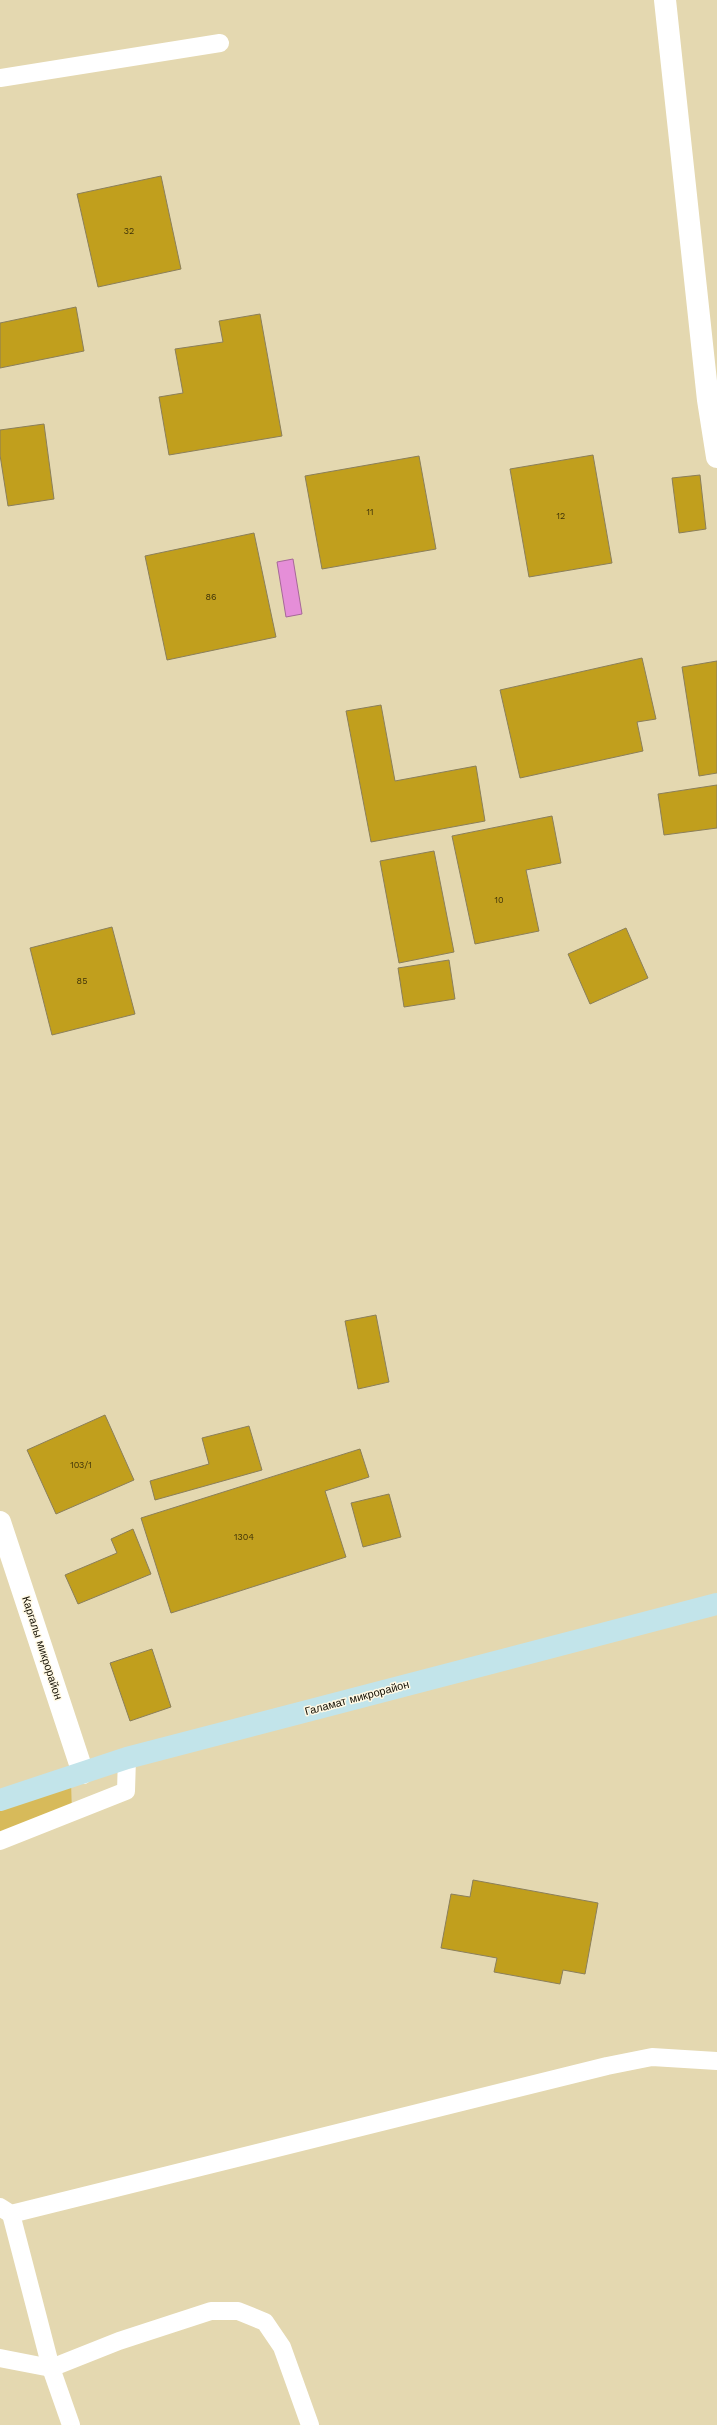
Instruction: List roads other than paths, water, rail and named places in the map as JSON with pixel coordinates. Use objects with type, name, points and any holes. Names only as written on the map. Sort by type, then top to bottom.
[{"type":"street","points":[[666,0],[707,392],[717,457]]},
{"type":"street","name":"Каргалы микрорайон","points":[[0,1522],[83,1773]]},
{"type":"street","name":"Галамат микрорайон","points":[[0,1800],[127,1758],[717,1604]]},
{"type":"lane","points":[[0,78],[220,43]]},
{"type":"lane","points":[[0,1842],[126,1791],[127,1758]]},
{"type":"lane","points":[[71,2425],[51,2368],[5,2211],[606,2066],[652,2057],[717,2061]]},
{"type":"lane","points":[[0,2358],[51,2368],[119,2341],[211,2311],[238,2311],[265,2322],[282,2347],[310,2425]]}]
